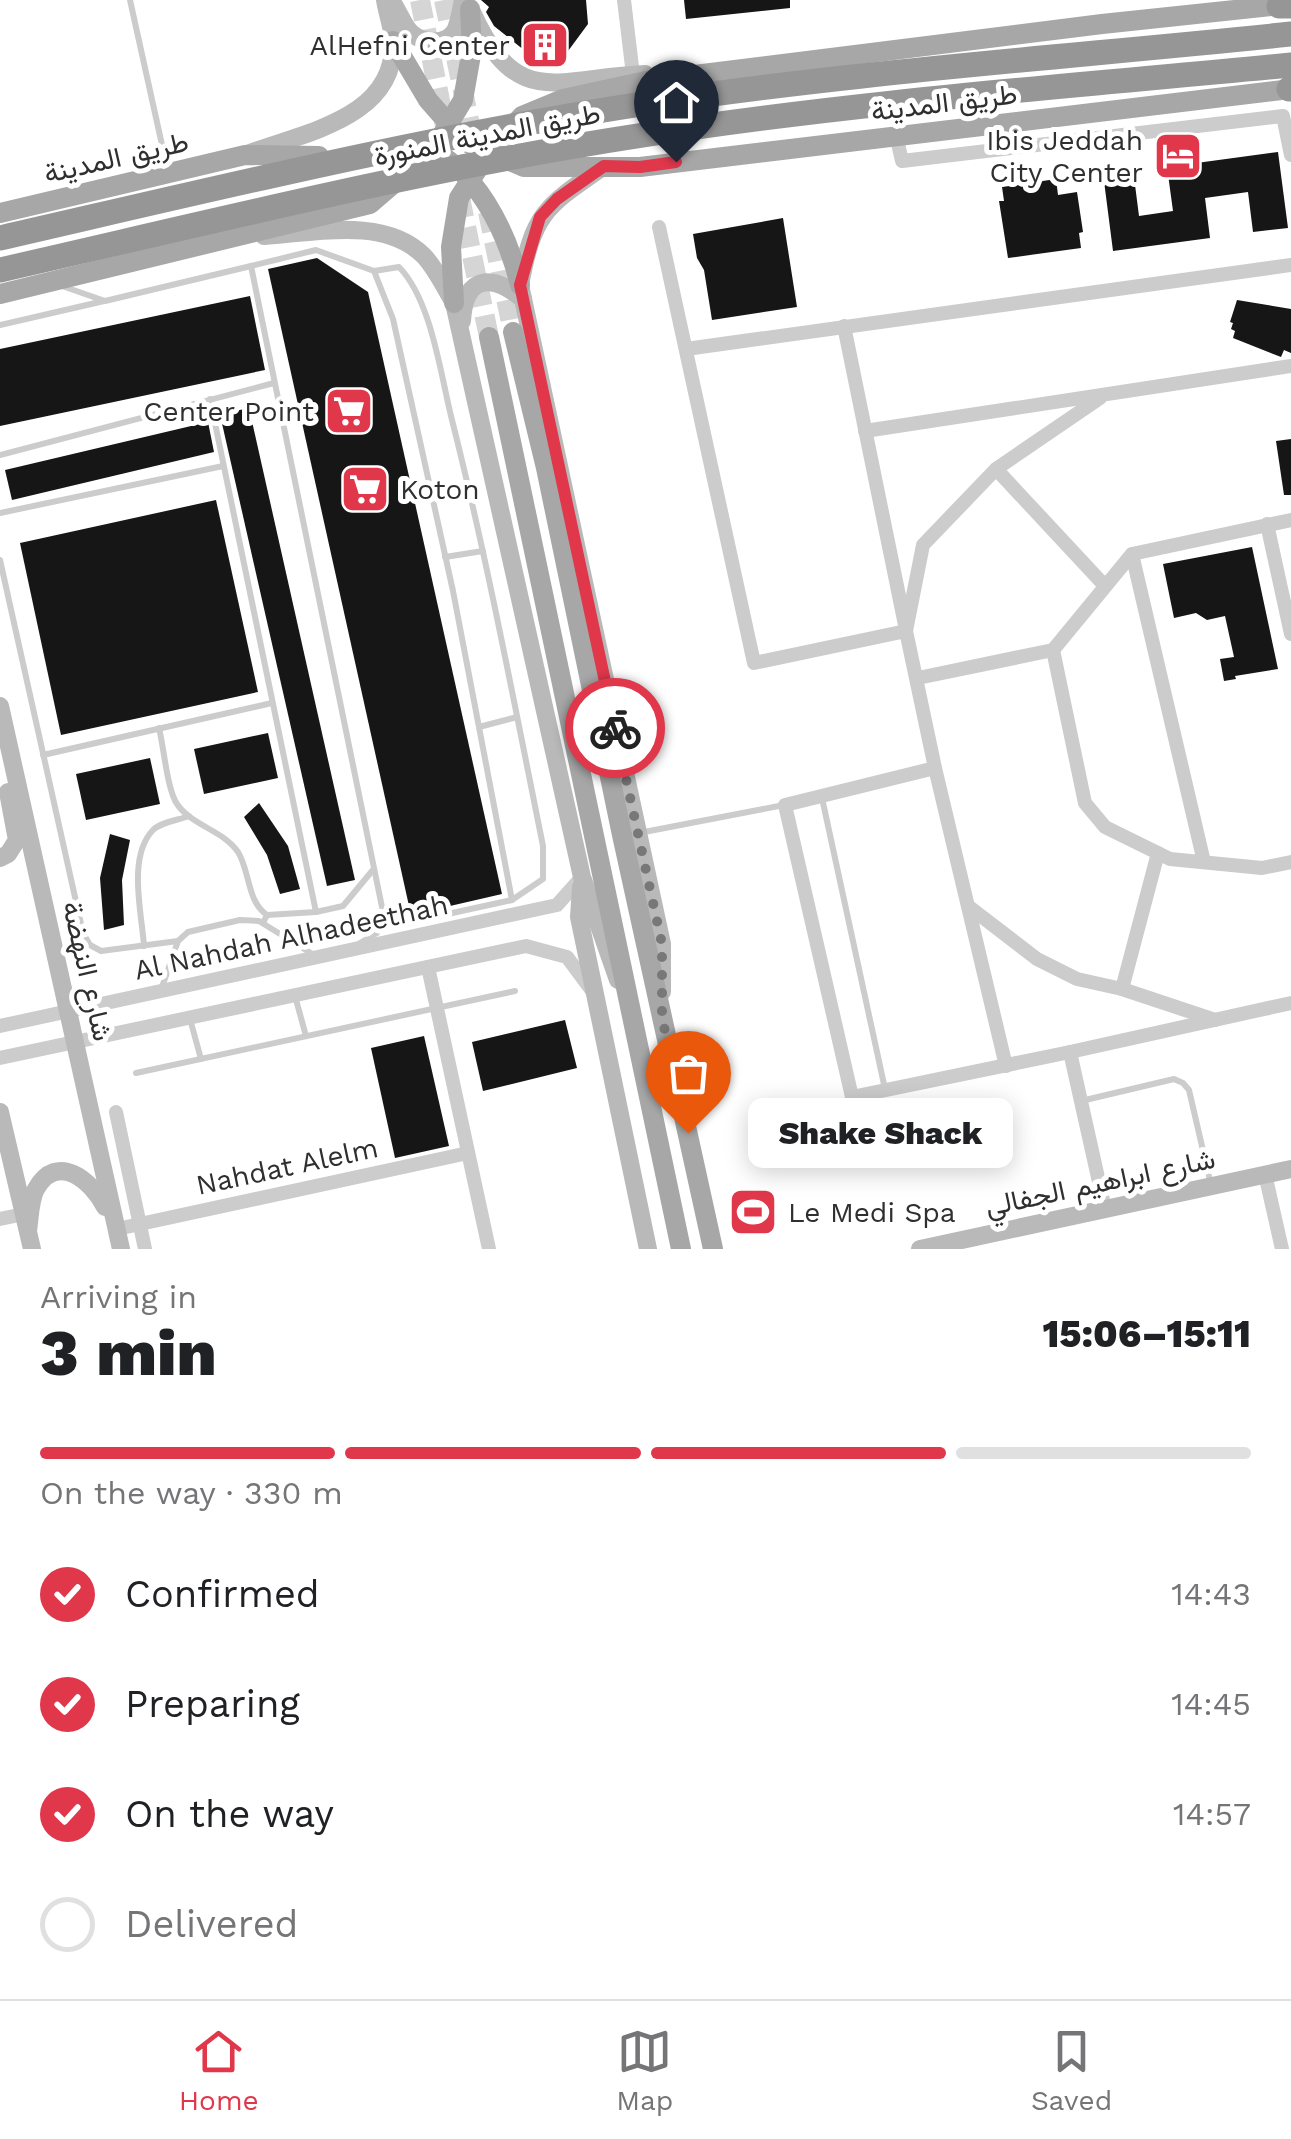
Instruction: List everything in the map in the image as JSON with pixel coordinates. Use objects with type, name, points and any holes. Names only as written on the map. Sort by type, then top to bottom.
[{"type":"highway","name":"طريق المدينة المنورة","points":[[0,238],[484,132],[632,106],[953,66],[1291,34]]},
{"type":"highway","name":"طريق المدينة المنورة","points":[[0,270],[428,174],[637,136],[956,96],[1261,68],[1290,83]]},
{"type":"main road","points":[[388,0],[408,30],[422,40],[436,42],[455,31],[467,3]]},
{"type":"main road","points":[[245,155],[358,112],[373,99],[387,74],[393,42],[388,0]]},
{"type":"main road","points":[[467,3],[497,59],[534,82],[640,78]]},
{"type":"main road","points":[[0,294],[370,204],[433,150],[463,100],[470,75],[467,3]]},
{"type":"main road","name":"طريق المدينة","points":[[640,78],[1287,5]]},
{"type":"main road","points":[[393,42],[420,88],[449,125],[470,144],[524,167],[604,166]]},
{"type":"main road","points":[[634,1023],[582,877],[454,303],[451,247],[459,198],[488,153],[522,116],[564,99],[640,78]]},
{"type":"main road","points":[[604,166],[558,160],[545,147],[544,138],[561,116],[640,78]]},
{"type":"main road","name":"طريق المدينة","points":[[604,166],[640,167],[1290,83]]},
{"type":"main road","points":[[306,158],[411,141],[433,150],[451,160],[469,181],[513,257],[662,944],[662,1018]]},
{"type":"main road","name":"طريق المدينة","points":[[0,213],[245,155],[306,158]]},
{"type":"main road","points":[[306,158],[355,166],[360,178],[355,195],[317,217]]},
{"type":"main road","points":[[522,292],[540,217],[557,199],[604,166]]},
{"type":"main road","points":[[239,238],[356,230],[390,235],[423,255],[454,303]]},
{"type":"main road","points":[[461,336],[463,304],[470,290],[486,280],[522,292]]},
{"type":"main road","points":[[513,332],[546,468],[713,1249]]},
{"type":"main road","points":[[489,336],[680,1249]]},
{"type":"main road","name":"شارع النهضة","points":[[0,706],[68,1012],[68,1044],[121,1249]]},
{"type":"main road","points":[[0,750],[16,840],[8,854],[0,858]]},
{"type":"main road","points":[[582,877],[579,918],[648,1249]]},
{"type":"main road","points":[[0,1112],[28,1231]]},
{"type":"main road","name":"شارع ابراهيم الجفالي","points":[[920,1249],[1291,1169]]},
{"type":"main road","points":[[28,1231],[36,1190],[48,1176],[66,1171],[76,1173],[95,1187],[117,1229]]},
{"type":"street","points":[[624,0],[640,78]]},
{"type":"street","points":[[896,135],[902,161],[1283,116],[1291,155]]},
{"type":"street","points":[[659,226],[754,663],[906,631]]},
{"type":"street","points":[[686,349],[1291,265]]},
{"type":"street","points":[[844,326],[935,768],[1006,1066]]},
{"type":"street","points":[[865,431],[1291,366]]},
{"type":"street","points":[[906,631],[923,545],[996,470],[1106,394]]},
{"type":"street","points":[[996,470],[1106,586]]},
{"type":"street","points":[[918,678],[1054,650],[1132,554],[1291,520]]},
{"type":"street","points":[[1267,524],[1291,634]]},
{"type":"street","points":[[1132,554],[1204,862]]},
{"type":"street","points":[[1054,650],[1085,803],[1105,827],[1170,860],[1262,868],[1291,862]]},
{"type":"street","points":[[935,768],[785,805],[852,1097],[1291,1002]]},
{"type":"street","points":[[1122,989],[1158,854]]},
{"type":"street","name":"Al Nahdah Alhadeethah","points":[[0,1026],[558,905],[582,877]]},
{"type":"street","points":[[968,906],[1036,959],[1077,979],[1122,989],[1214,1020]]},
{"type":"street","name":"Al Nahdah Alhadeethah","points":[[0,1058],[526,946],[567,956],[597,996]]},
{"type":"street","points":[[428,967],[489,1249]]},
{"type":"street","points":[[1070,1052],[1105,1209]]},
{"type":"street","points":[[116,1112],[145,1249]]},
{"type":"street","name":"Nahdat Alelm","points":[[117,1229],[468,1152]]},
{"type":"street","points":[[1266,1174],[1282,1249]]},
{"type":"street","points":[[0,1219],[28,1231]]},
{"type":"lane","points":[[130,0],[168,173]]},
{"type":"lane","points":[[0,325],[316,250],[374,270],[398,267],[409,277],[428,323],[484,551],[543,846],[543,879],[512,900],[402,924],[383,912]]},
{"type":"lane","points":[[250,266],[383,912],[376,933],[346,951]]},
{"type":"lane","points":[[374,270],[393,319],[445,557],[512,900]]},
{"type":"lane","points":[[52,282],[105,301]]},
{"type":"lane","points":[[0,455],[274,383]]},
{"type":"lane","points":[[210,399],[316,912]]},
{"type":"lane","points":[[0,513],[223,466]]},
{"type":"lane","points":[[445,557],[484,551]]},
{"type":"lane","points":[[0,560],[83,933],[90,945],[101,951],[178,941]]},
{"type":"lane","points":[[43,755],[272,703]]},
{"type":"lane","points":[[479,727],[517,718]]},
{"type":"lane","points":[[160,728],[175,801],[190,816],[214,830],[242,858],[264,919],[318,957]]},
{"type":"lane","points":[[822,798],[886,1090]]},
{"type":"lane","points":[[638,833],[785,805]]},
{"type":"lane","points":[[144,946],[139,875],[145,845],[158,826],[190,816]]},
{"type":"lane","points":[[161,991],[178,941],[188,932],[240,920],[342,906],[372,870]]},
{"type":"lane","points":[[136,1072],[516,991]]},
{"type":"lane","points":[[295,995],[306,1036]]},
{"type":"lane","points":[[190,1018],[201,1059]]},
{"type":"lane","points":[[1080,1101],[1174,1080],[1183,1083],[1189,1090],[1211,1186]]},
{"type":"building","name":"AlHefni Center","points":[[481,0],[586,0],[588,24],[557,66],[545,67],[494,26],[486,12],[489,7]]},
{"type":"building","points":[[684,0],[790,0],[790,8],[686,19]]},
{"type":"building","points":[[1278,152],[1288,228],[1253,232],[1248,192],[1205,198],[1210,238],[1113,251],[1104,181],[1134,177],[1139,216],[1173,211],[1167,167]]},
{"type":"building","points":[[1056,179],[1058,195],[1077,192],[1083,232],[1079,233],[1081,248],[1008,258],[999,201],[1004,201],[1002,187]]},
{"type":"building","points":[[783,218],[797,307],[712,320],[693,234]]},
{"type":"building","points":[[317,258],[368,292],[502,894],[411,915],[268,269]]},
{"type":"building","points":[[250,296],[265,370],[0,426],[0,349]]},
{"type":"building","points":[[1237,300],[1291,309],[1291,353],[1284,350],[1281,357],[1233,338],[1235,331],[1230,322]]},
{"type":"building","points":[[249,408],[355,880],[327,886],[221,419],[221,414]]},
{"type":"building","points":[[208,422],[214,452],[12,500],[5,470]]},
{"type":"building","points":[[1291,439],[1291,495],[1284,495],[1276,441]]},
{"type":"building","points":[[216,500],[258,692],[61,735],[20,543]]},
{"type":"building","points":[[1252,547],[1278,669],[1224,681],[1220,659],[1234,657],[1225,616],[1207,620],[1196,613],[1174,618],[1163,564]]},
{"type":"building","points":[[268,733],[278,778],[204,794],[194,749]]},
{"type":"building","points":[[150,758],[160,804],[86,820],[76,774]]},
{"type":"building","points":[[259,803],[288,846],[300,889],[280,894],[267,855],[244,817]]},
{"type":"building","points":[[110,834],[130,840],[122,880],[124,925],[104,930],[100,878]]},
{"type":"building","points":[[565,1020],[577,1068],[483,1091],[472,1042]]},
{"type":"building","points":[[424,1036],[449,1146],[395,1158],[371,1048]]},
{"type":"tunnel","points":[[420,0],[445,126]]},
{"type":"tunnel","points":[[444,0],[474,144]]},
{"type":"tunnel","points":[[460,198],[489,337]]},
{"type":"tunnel","points":[[488,212],[513,332]]},
{"type":"way so far","points":[[615,728],[662,944],[662,1018],[688,1133]]},
{"type":"place","name":"AlHefni Center","points":[[545,45]]},
{"type":"place","name":"Ibis Jeddah City Center","points":[[1178,156]]},
{"type":"place","name":"Center Point","points":[[349,411]]},
{"type":"place","name":"Koton","points":[[365,489]]},
{"type":"place","name":"Shake Shack","points":[[688,1133]]},
{"type":"place","name":"Le Medi Spa","points":[[753,1212]]},
{"type":"route","points":[[615,728],[520,285],[540,217],[557,199],[604,166],[676,162]]}]
